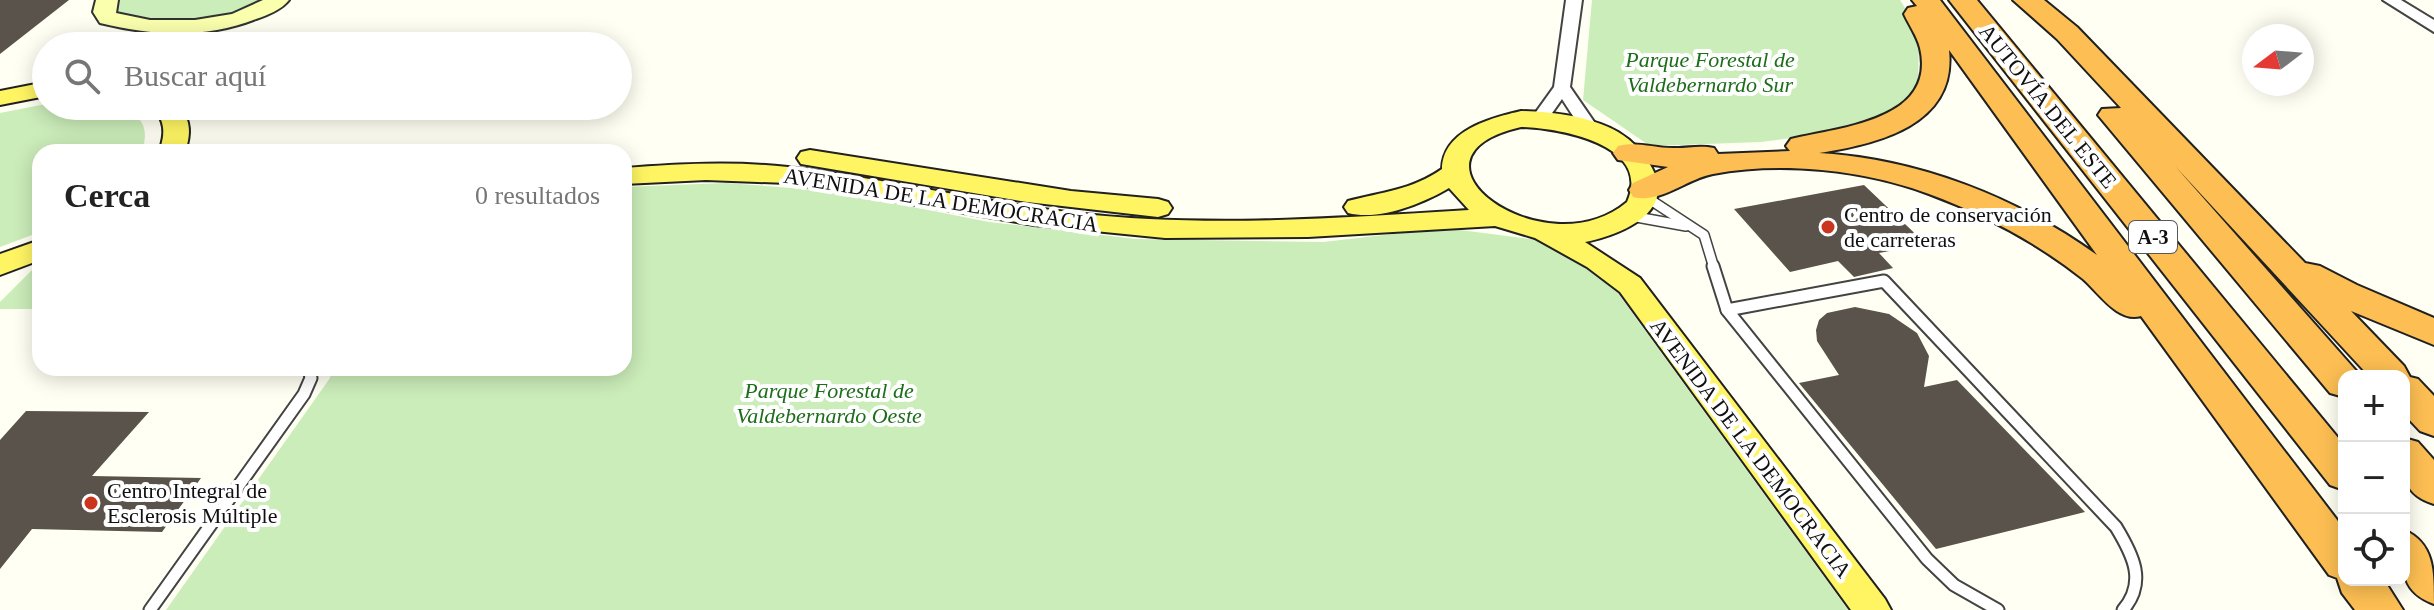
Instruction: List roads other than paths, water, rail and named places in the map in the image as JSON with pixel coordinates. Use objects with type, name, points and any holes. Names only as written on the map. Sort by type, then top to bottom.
[{"type":"highway","points":[[1629,153],[1674,158],[1834,142],[1869,135],[1898,122],[1921,106],[1933,88],[1937,64],[1932,35],[1910,0]]},
{"type":"highway","points":[[1926,0],[2130,271],[2201,374],[2338,554]]},
{"type":"highway","name":"AUTOVÍA DEL ESTE","points":[[1963,0],[2338,467]]},
{"type":"highway","name":"AUTOVÍA DEL ESTE","points":[[2018,0],[2050,42],[2338,376]]},
{"type":"highway","points":[[2027,0],[2067,33],[2385,370]]},
{"type":"highway","points":[[1636,205],[1691,167],[1771,160],[1863,166],[1960,191],[2046,234],[2103,274],[2201,374]]},
{"type":"highway","points":[[2279,258],[2344,294],[2434,332]]},
{"type":"highway","points":[[2410,395],[2434,421]]},
{"type":"highway","points":[[2410,460],[2434,488]]},
{"type":"highway","points":[[2410,555],[2434,585]]},
{"type":"highway","points":[[2363,586],[2381,610]]},
{"type":"main road","points":[[0,98],[32,92]]},
{"type":"main road","points":[[1539,119],[1590,129],[1629,153],[1639,166],[1636,205],[1589,231],[1543,231],[1498,217],[1469,196],[1456,171],[1459,150],[1476,132],[1504,122],[1539,119]]},
{"type":"main road","points":[[175,144],[179,134],[176,120]]},
{"type":"main road","name":"AVENIDA DE LA DEMOCRACIA","points":[[632,158],[731,154],[800,157],[867,165],[1038,197],[1125,206],[1226,211],[1314,210],[1381,205],[1423,192],[1456,171]]},
{"type":"main road","name":"AVENIDA DE LA DEMOCRACIA","points":[[632,176],[723,172],[784,175],[1022,215],[1116,226],[1227,231],[1498,217]]},
{"type":"main road","name":"AVENIDA DE LA DEMOCRACIA","points":[[1630,285],[1622,248],[1636,205]]},
{"type":"main road","name":"AVENIDA DE LA DEMOCRACIA","points":[[1543,231],[1597,260],[1630,285],[1872,610]]},
{"type":"street","points":[[107,0],[104,12],[127,32]]},
{"type":"street","points":[[159,32],[243,17],[278,0]]},
{"type":"street","points":[[1539,119],[1562,87],[1574,0]]},
{"type":"street","points":[[2391,0],[2434,27]]},
{"type":"street","points":[[185,32],[197,26]]},
{"type":"street","points":[[1562,87],[1590,129]]},
{"type":"lane","points":[[1636,205],[1697,230]]},
{"type":"lane","points":[[1636,205],[1697,230],[1709,244],[1727,310],[1927,559],[1954,585],[1998,610]]},
{"type":"lane","points":[[1727,310],[1884,281],[2116,527],[2137,568],[2138,585],[2132,601],[2123,610]]},
{"type":"lane","points":[[150,610],[304,394],[311,376]]},
{"type":"place","name":"Centro de conservación de carreteras","points":[[1828,227]]},
{"type":"place","name":"Centro Integral de Esclerosis Múltiple","points":[[91,503]]},
{"type":"park label","name":"Parque Forestal de Valdebernardo Sur","points":[[1710,72]]},
{"type":"park label","name":"Parque Forestal de Valdebernardo Oeste","points":[[829,402]]}]
